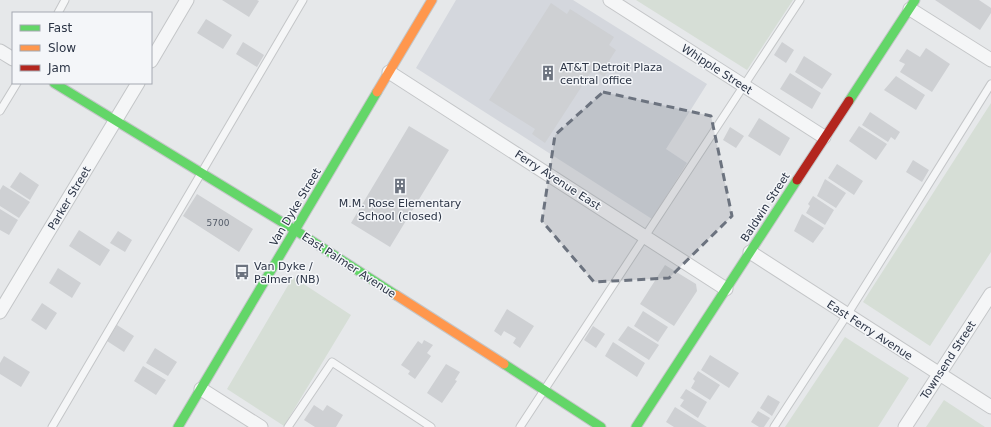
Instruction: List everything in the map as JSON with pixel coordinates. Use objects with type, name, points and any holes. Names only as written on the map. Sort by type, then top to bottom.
[{"type":"street","points":[[152,59],[187,0]]},
{"type":"street","name":"Van Dyke Street","points":[[178,427],[432,0]]},
{"type":"street","name":"Whipple Street","points":[[610,0],[824,137]]},
{"type":"street","points":[[913,4],[991,60]]},
{"type":"street","name":"Baldwin Street","points":[[636,427],[824,137],[913,4]]},
{"type":"street","points":[[0,52],[12,58]]},
{"type":"street","name":"Ferry Avenue East","points":[[389,72],[726,289]]},
{"type":"street","name":"East Palmer Avenue","points":[[56,84],[200,174],[295,230],[601,427]]},
{"type":"street","name":"Parker Street","points":[[0,312],[137,84]]},
{"type":"street","name":"East Ferry Avenue","points":[[750,252],[991,407]]},
{"type":"street","name":"Townsend Street","points":[[905,427],[991,294]]},
{"type":"street","points":[[201,389],[261,427]]},
{"type":"lane","points":[[59,12],[65,0]]},
{"type":"lane","points":[[52,427],[303,0]]},
{"type":"lane","points":[[520,427],[800,0]]},
{"type":"lane","points":[[0,111],[16,84]]},
{"type":"lane","points":[[774,427],[847,315],[991,84]]},
{"type":"lane","points":[[288,427],[332,362],[431,427]]},
{"type":"highlighted area","points":[[603,92],[711,116],[732,216],[669,278],[594,282],[542,221],[555,135]]},
{"type":"shaded area","points":[[456,0],[573,0],[707,84],[666,149],[687,163],[652,219],[416,68]]},
{"type":"shaded area","points":[[636,0],[793,0],[747,70]]},
{"type":"shaded area","points":[[991,103],[991,252],[930,346],[863,302]]},
{"type":"shaded area","points":[[293,277],[351,315],[284,426],[227,389]]},
{"type":"shaded area","points":[[845,337],[909,378],[878,427],[785,427]]},
{"type":"shaded area","points":[[944,400],[985,427],[926,427]]},
{"type":"building","points":[[222,0],[257,0],[259,1],[249,17]]},
{"type":"building","points":[[935,0],[979,0],[991,8],[991,13],[980,30]]},
{"type":"building","name":"AT&T Detroit Plaza central office","points":[[551,3],[567,14],[570,9],[614,37],[609,45],[616,50],[609,61],[613,64],[604,77],[593,69],[545,143],[532,134],[535,129],[489,100]]},
{"type":"building","points":[[206,19],[232,35],[223,49],[197,33]]},
{"type":"building","points":[[243,42],[264,55],[257,67],[236,54]]},
{"type":"building","points":[[782,42],[794,50],[786,63],[774,55]]},
{"type":"building","points":[[926,48],[950,64],[932,92],[900,72],[905,64],[899,61],[907,49],[920,57]]},
{"type":"building","points":[[804,56],[832,74],[822,89],[795,72]]},
{"type":"building","points":[[790,73],[821,93],[812,109],[780,89]]},
{"type":"building","points":[[896,76],[925,95],[916,110],[884,90]]},
{"type":"building","points":[[870,112],[900,132],[895,140],[891,137],[888,142],[862,125]]},
{"type":"building","points":[[759,118],[790,138],[780,156],[748,136]]},
{"type":"building","name":"M.M. Rose Elementary School (closed)","points":[[409,126],[449,150],[390,247],[351,223]]},
{"type":"building","points":[[859,126],[887,144],[876,160],[849,141]]},
{"type":"building","points":[[730,127],[744,136],[736,148],[723,140]]},
{"type":"building","points":[[913,160],[929,170],[922,182],[906,172]]},
{"type":"building","points":[[837,164],[863,181],[854,195],[828,178]]},
{"type":"building","points":[[20,172],[39,185],[30,200],[10,187]]},
{"type":"building","points":[[825,179],[846,193],[836,208],[817,196]]},
{"type":"building","points":[[3,185],[30,202],[19,218],[0,206],[0,190]]},
{"type":"building","points":[[197,194],[253,229],[239,252],[183,216]]},
{"type":"building","points":[[813,196],[834,210],[825,225],[806,213],[810,206],[808,204]]},
{"type":"building","points":[[0,209],[18,220],[9,235],[0,230]]},
{"type":"building","points":[[802,214],[824,228],[813,243],[794,231]]},
{"type":"building","points":[[79,230],[110,250],[100,266],[69,246]]},
{"type":"building","points":[[118,231],[132,240],[125,252],[110,243]]},
{"type":"building","points":[[665,265],[696,284],[697,291],[674,326],[640,304]]},
{"type":"building","points":[[58,268],[81,283],[72,298],[49,283]]},
{"type":"building","points":[[42,303],[57,313],[46,330],[31,320]]},
{"type":"building","points":[[507,309],[534,326],[520,348],[513,343],[516,338],[504,331],[501,336],[494,331]]},
{"type":"building","points":[[643,311],[668,327],[658,342],[634,326]]},
{"type":"building","points":[[117,325],[134,336],[124,352],[107,341]]},
{"type":"building","points":[[593,326],[605,334],[596,348],[584,340]]},
{"type":"building","points":[[628,326],[659,345],[649,360],[618,340]]},
{"type":"building","points":[[424,340],[433,345],[427,353],[431,356],[415,379],[408,374],[410,371],[401,365],[418,341],[422,344]]},
{"type":"building","points":[[613,342],[645,363],[637,377],[605,356]]},
{"type":"building","points":[[155,348],[177,362],[168,376],[146,363]]},
{"type":"building","points":[[710,355],[739,373],[729,388],[701,370]]},
{"type":"building","points":[[4,356],[30,372],[21,387],[0,374],[0,363]]},
{"type":"building","points":[[446,364],[460,372],[455,380],[457,381],[442,403],[427,393]]},
{"type":"building","points":[[143,366],[166,380],[156,395],[134,381]]},
{"type":"building","points":[[698,371],[720,385],[710,400],[691,388],[695,381],[693,379]]},
{"type":"building","points":[[686,389],[707,402],[698,418],[680,406],[684,400],[680,398]]},
{"type":"building","points":[[768,395],[780,402],[772,416],[760,408]]},
{"type":"building","points":[[314,405],[323,411],[327,405],[343,415],[336,427],[315,427],[304,420]]},
{"type":"building","points":[[675,407],[707,427],[674,427],[666,422]]},
{"type":"building","points":[[758,411],[770,418],[764,427],[759,427],[751,422]]},
{"type":"traffic: fast","points":[[849,101],[915,0]]},
{"type":"traffic: fast","points":[[56,84],[295,230],[396,295]]},
{"type":"traffic: fast","points":[[178,427],[377,92]]},
{"type":"traffic: fast","points":[[636,427],[797,180]]},
{"type":"traffic: fast","points":[[504,364],[601,427]]},
{"type":"traffic: slow","points":[[377,92],[432,0]]},
{"type":"traffic: slow","points":[[396,295],[504,364]]},
{"type":"traffic: jam","points":[[797,180],[849,101]]},
{"type":"place","name":"AT&T Detroit Plaza central office","points":[[548,73]]},
{"type":"place","name":"M.M. Rose Elementary School (closed)","points":[[400,186]]},
{"type":"place","name":"Van Dyke / Palmer (NB)","points":[[242,272]]}]
